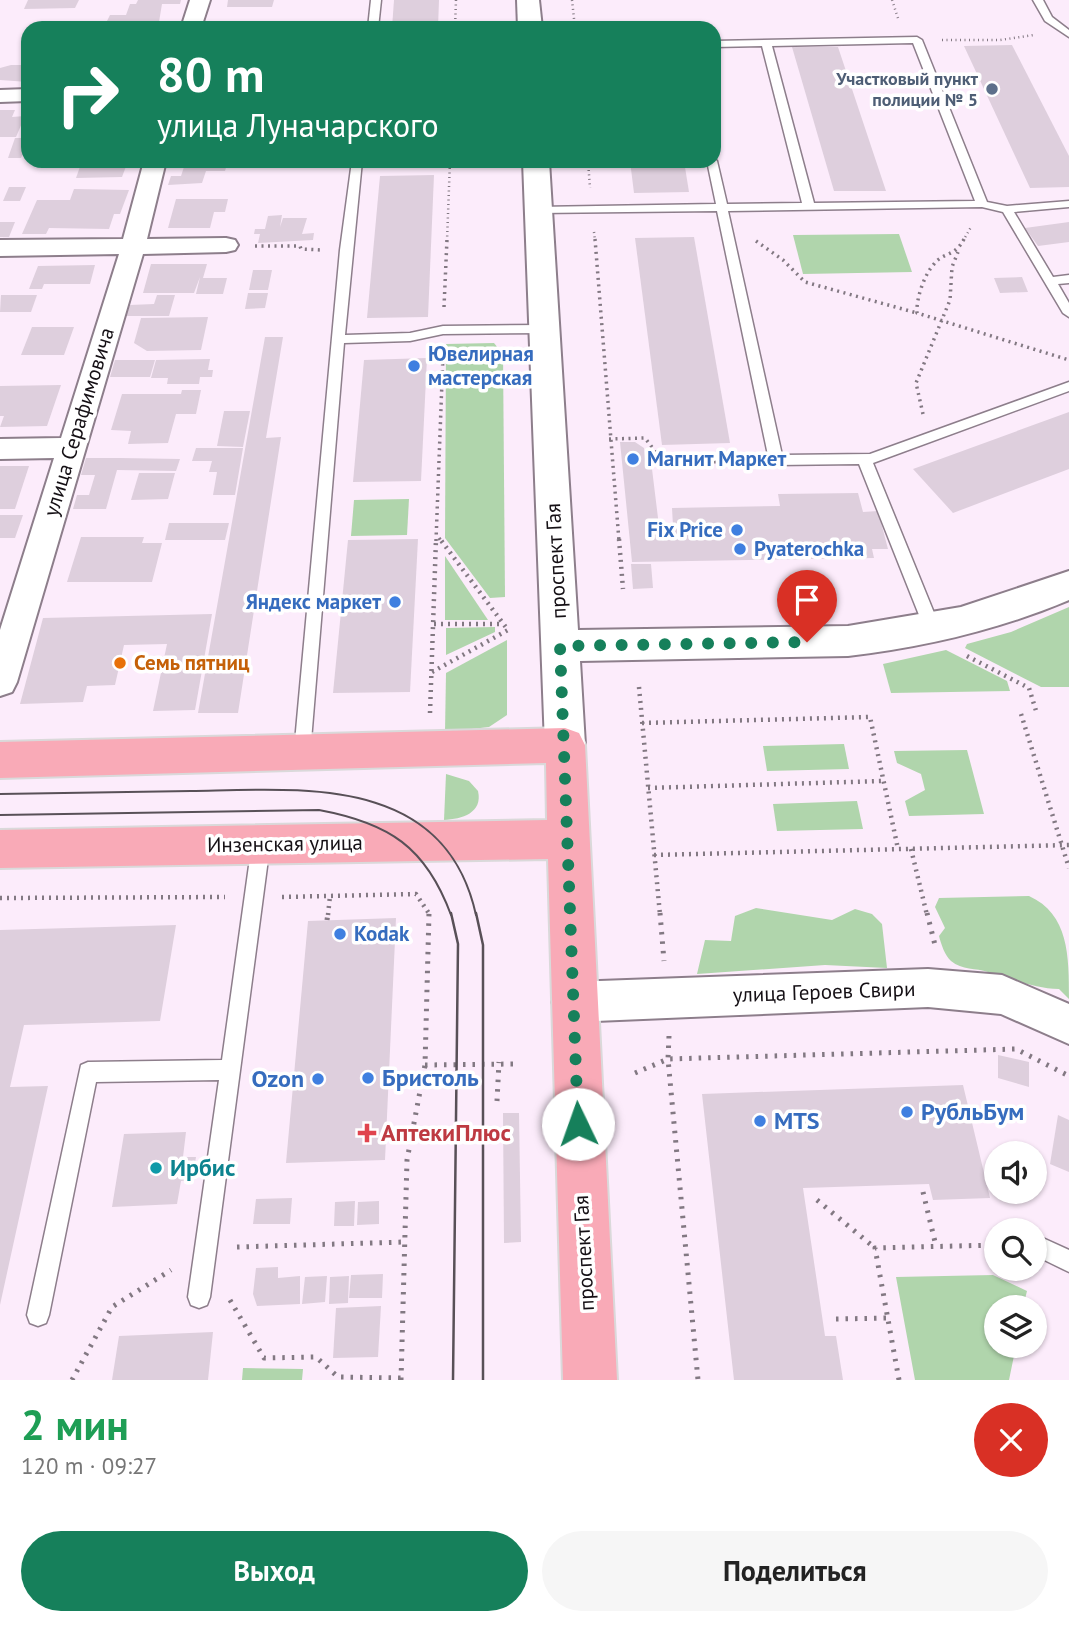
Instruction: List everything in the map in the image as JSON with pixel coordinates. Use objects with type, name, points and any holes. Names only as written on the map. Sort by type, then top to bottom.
[{"type":"main road","points":[[528,0],[530,21]]},
{"type":"main road","name":"проспект Гая","points":[[536,168],[565,745],[572,1002],[590,1380]]},
{"type":"main road","points":[[560,646],[848,641],[933,630],[975,620],[1069,585]]},
{"type":"main road","points":[[0,760],[565,745]]},
{"type":"main road","name":"Инзенская улица","points":[[0,849],[569,839]]},
{"type":"street","points":[[193,21],[200,0]]},
{"type":"street","points":[[0,96],[21,95]]},
{"type":"street","name":"улица Серафимовича","points":[[0,682],[133,247],[153,168]]},
{"type":"street","points":[[0,248],[226,245]]},
{"type":"street","points":[[0,449],[72,449]]},
{"type":"street","name":"улица Героев Свири","points":[[572,1002],[928,988],[1002,995],[1069,1024]]},
{"type":"lane","points":[[374,21],[376,0]]},
{"type":"lane","points":[[1038,0],[1048,19],[1064,32]]},
{"type":"lane","points":[[721,44],[916,40],[982,204]]},
{"type":"lane","points":[[766,43],[810,207]]},
{"type":"lane","points":[[302,753],[346,250],[356,168]]},
{"type":"lane","points":[[713,168],[776,460],[871,459]]},
{"type":"lane","points":[[538,210],[982,204],[1007,209],[1069,204]]},
{"type":"lane","points":[[1007,209],[1049,281],[1065,300],[1069,313]]},
{"type":"lane","points":[[1049,281],[1069,279]]},
{"type":"lane","points":[[339,339],[410,337],[443,330],[545,329]]},
{"type":"lane","points":[[933,630],[865,461],[1069,386]]},
{"type":"lane","points":[[199,1297],[261,844]]},
{"type":"lane","points":[[38,1315],[89,1072],[231,1070]]},
{"type":"lane","points":[[1047,1250],[1069,1261]]},
{"type":"path","points":[[455,21],[456,0]]},
{"type":"path","points":[[572,0],[574,21]]},
{"type":"path","points":[[886,0],[893,6]]},
{"type":"path","points":[[916,40],[1000,40],[1064,32]]},
{"type":"path","points":[[430,717],[439,537],[450,168]]},
{"type":"path","points":[[589,168],[623,589]]},
{"type":"path","points":[[941,433],[920,411],[916,383],[929,359],[951,297],[950,267],[982,204]]},
{"type":"path","points":[[738,208],[758,244],[783,260],[804,282],[1033,346],[1069,359]]},
{"type":"path","points":[[226,245],[346,250]]},
{"type":"path","points":[[917,313],[916,302],[934,263],[958,251]]},
{"type":"path","points":[[609,439],[645,439],[664,463],[776,460]]},
{"type":"path","points":[[432,673],[508,629],[439,537]]},
{"type":"path","points":[[434,624],[503,624]]},
{"type":"path","points":[[933,630],[955,650],[1029,688],[1037,714]]},
{"type":"path","points":[[639,687],[665,974]]},
{"type":"path","points":[[1021,714],[1069,868]]},
{"type":"path","points":[[642,723],[870,717],[898,849]]},
{"type":"path","points":[[648,788],[883,781]]},
{"type":"path","points":[[654,855],[1069,845]]},
{"type":"path","points":[[911,848],[937,952]]},
{"type":"path","points":[[0,898],[416,894],[430,914],[425,1065],[407,1160],[401,1379],[338,1377],[316,1357],[264,1358],[229,1298],[199,1297]]},
{"type":"path","points":[[327,920],[330,896]]},
{"type":"path","points":[[635,1073],[668,1059],[1016,1049],[1069,1076]]},
{"type":"path","points":[[668,1059],[698,1380]]},
{"type":"path","points":[[425,1065],[499,1062],[513,1064]]},
{"type":"path","points":[[497,1101],[499,1062]]},
{"type":"path","points":[[923,1192],[936,1246]]},
{"type":"path","points":[[817,1200],[875,1248],[899,1380]]},
{"type":"path","points":[[875,1248],[984,1245]]},
{"type":"path","points":[[836,1319],[888,1318]]},
{"type":"green space","points":[[899,234],[912,272],[803,274],[793,235]]},
{"type":"green space","points":[[494,343],[503,354],[505,597],[490,598],[445,538],[446,344]]},
{"type":"green space","points":[[409,499],[407,535],[351,536],[354,500]]},
{"type":"green space","points":[[445,556],[488,620],[445,620]]},
{"type":"green space","points":[[1069,607],[1069,687],[1041,687],[965,648],[967,644],[1011,632]]},
{"type":"green space","points":[[495,627],[495,632],[446,655],[446,628]]},
{"type":"green space","points":[[507,640],[507,715],[489,727],[445,732],[446,673]]},
{"type":"green space","points":[[946,650],[1007,681],[1010,691],[891,693],[883,664]]},
{"type":"green space","points":[[844,744],[849,769],[767,771],[763,746]]},
{"type":"green space","points":[[967,750],[984,814],[909,816],[905,801],[925,790],[921,774],[897,763],[894,751]]},
{"type":"green space","points":[[446,774],[469,781],[478,791],[479,799],[470,813],[444,820]]},
{"type":"green space","points":[[857,801],[863,829],[777,831],[773,804]]},
{"type":"green space","points":[[1029,896],[1042,904],[1059,925],[1067,952],[1069,999],[1059,989],[1032,985],[955,964],[942,946],[939,936],[945,928],[935,907],[939,898]]},
{"type":"green space","points":[[756,908],[832,920],[855,909],[872,914],[882,924],[887,968],[825,965],[697,974],[705,940],[731,941],[735,916]]},
{"type":"green space","points":[[984,1275],[984,1281],[1006,1281],[1027,1291],[1026,1295],[984,1295],[984,1358],[1014,1358],[1009,1380],[915,1380],[896,1277]]},
{"type":"green space","points":[[243,1368],[303,1369],[302,1380],[242,1380]]},
{"type":"building","points":[[28,0],[79,0],[75,8],[24,9]]},
{"type":"building","points":[[138,0],[181,0],[180,4],[162,4],[159,21],[107,21],[110,15],[126,15],[130,4],[136,4]]},
{"type":"building","points":[[228,0],[274,0],[272,7],[227,7]]},
{"type":"building","points":[[394,0],[439,0],[438,21],[392,21]]},
{"type":"building","points":[[1012,45],[1069,156],[1069,187],[1030,188],[964,46]]},
{"type":"building","points":[[792,47],[838,47],[886,191],[834,191]]},
{"type":"building","points":[[21,65],[21,82],[0,80],[0,68]]},
{"type":"building","points":[[0,110],[15,110],[12,117],[21,116],[21,125],[16,137],[0,137]]},
{"type":"building","points":[[15,138],[21,138],[21,158],[8,158]]},
{"type":"building","points":[[80,168],[125,168],[122,177],[76,178]]},
{"type":"building","points":[[184,168],[226,168],[225,171],[206,171],[202,183],[168,185],[171,176],[181,176]]},
{"type":"building","points":[[631,168],[685,168],[689,192],[634,193]]},
{"type":"building","points":[[434,175],[428,317],[367,318],[380,176]]},
{"type":"building","points":[[9,187],[26,187],[20,201],[3,201]]},
{"type":"building","points":[[74,189],[129,190],[120,214],[114,214],[109,229],[49,228],[46,234],[22,234],[37,200],[70,200]]},
{"type":"building","points":[[176,199],[228,199],[225,212],[214,212],[210,228],[168,228]]},
{"type":"building","points":[[282,215],[280,227],[283,218],[307,218],[302,234],[314,233],[313,240],[258,243],[260,234],[254,234],[255,229],[265,229],[268,216]]},
{"type":"building","points":[[0,222],[15,222],[9,237],[0,237]]},
{"type":"building","points":[[1069,222],[1069,242],[1038,246],[1025,228]]},
{"type":"building","points":[[694,237],[730,443],[662,445],[635,238]]},
{"type":"building","points":[[151,264],[207,264],[203,278],[227,278],[223,294],[196,294],[200,277],[194,293],[143,293]]},
{"type":"building","points":[[95,265],[90,284],[44,284],[42,289],[29,289],[38,266]]},
{"type":"building","points":[[253,270],[272,270],[268,290],[249,290]]},
{"type":"building","points":[[1022,277],[1028,292],[1000,293],[994,278]]},
{"type":"building","points":[[248,293],[268,293],[265,308],[245,309]]},
{"type":"building","points":[[1,295],[37,295],[31,312],[0,312]]},
{"type":"building","points":[[157,295],[175,295],[169,316],[126,316],[130,305],[154,304]]},
{"type":"building","points":[[208,317],[201,350],[147,351],[134,343],[141,318]]},
{"type":"building","points":[[32,327],[74,327],[64,355],[21,355]]},
{"type":"building","points":[[265,337],[283,337],[266,438],[281,437],[238,713],[198,713]]},
{"type":"building","points":[[427,358],[421,481],[353,482],[364,360]]},
{"type":"building","points":[[210,359],[208,370],[213,370],[212,377],[200,377],[199,384],[167,384],[168,378],[151,378],[156,360]]},
{"type":"building","points":[[115,360],[155,360],[150,377],[110,377]]},
{"type":"building","points":[[61,385],[47,426],[0,427],[4,416],[0,416],[0,386]]},
{"type":"building","points":[[182,390],[201,390],[196,414],[176,414],[168,443],[128,444],[131,431],[111,430],[122,394],[181,394]]},
{"type":"building","points":[[224,411],[250,411],[243,447],[217,446]]},
{"type":"building","points":[[1069,412],[1069,469],[953,513],[913,469]]},
{"type":"building","points":[[620,442],[635,442],[644,448],[646,469],[652,469],[659,526],[673,526],[672,508],[780,506],[778,494],[858,493],[863,512],[878,511],[888,549],[872,549],[874,558],[632,562]]},
{"type":"building","points":[[196,448],[243,448],[235,495],[213,495],[217,472],[209,472],[212,461],[192,461]]},
{"type":"building","points":[[86,458],[180,459],[176,471],[117,470],[106,509],[73,509],[77,495],[89,495],[95,475],[81,475]]},
{"type":"building","points":[[0,466],[29,466],[15,509],[0,509]]},
{"type":"building","points":[[139,473],[175,473],[168,499],[131,500]]},
{"type":"building","points":[[0,515],[23,515],[15,538],[0,538]]},
{"type":"building","points":[[169,523],[229,523],[225,540],[165,540]]},
{"type":"building","points":[[81,537],[144,537],[142,543],[162,543],[152,582],[67,582]]},
{"type":"building","points":[[418,539],[410,692],[333,693],[348,540]]},
{"type":"building","points":[[631,564],[651,564],[653,588],[633,589]]},
{"type":"building","points":[[212,614],[195,710],[153,711],[167,644],[124,645],[115,685],[87,686],[83,702],[20,704],[43,618]]},
{"type":"building","points":[[396,918],[385,1160],[286,1163],[308,921]]},
{"type":"building","points":[[176,925],[160,1021],[24,1025],[10,1087],[48,1086],[0,1305],[0,930]]},
{"type":"building","points":[[998,1055],[1029,1062],[1029,1087],[998,1078]]},
{"type":"building","points":[[963,1085],[984,1173],[984,1198],[933,1200],[929,1184],[803,1188],[825,1336],[836,1336],[843,1380],[734,1380],[702,1094]]},
{"type":"building","points":[[503,1113],[519,1113],[521,1242],[504,1243]]},
{"type":"building","points":[[1058,1115],[1069,1120],[1069,1172],[1050,1164]]},
{"type":"building","name":"Ирбис","points":[[186,1132],[183,1157],[196,1157],[192,1180],[181,1181],[177,1204],[112,1207],[124,1134]]},
{"type":"building","points":[[292,1198],[290,1224],[253,1224],[256,1199]]},
{"type":"building","points":[[355,1201],[354,1226],[334,1226],[335,1202]]},
{"type":"building","points":[[379,1201],[379,1224],[357,1225],[358,1202]]},
{"type":"building","points":[[278,1267],[278,1278],[300,1276],[300,1304],[257,1306],[253,1294],[256,1268]]},
{"type":"building","points":[[383,1274],[382,1298],[349,1298],[351,1275]]},
{"type":"building","points":[[327,1276],[325,1302],[302,1304],[305,1277]]},
{"type":"building","points":[[349,1276],[348,1303],[329,1304],[330,1277]]},
{"type":"building","points":[[381,1306],[378,1357],[333,1358],[336,1308]]},
{"type":"building","points":[[213,1332],[208,1380],[112,1380],[119,1336]]},
{"type":"tram line","points":[[0,794],[278,790],[322,792],[364,799],[401,813],[434,836],[459,869],[476,915]]},
{"type":"tram line","points":[[0,815],[319,810],[344,815],[385,831],[417,855],[441,891],[451,915]]},
{"type":"tram line","points":[[451,913],[458,944],[453,1380]]},
{"type":"tram line","points":[[476,913],[483,945],[483,1380]]},
{"type":"place","name":"Участковый пункт полиции № 5","points":[[992,89]]},
{"type":"place","name":"Ювелирная мастерская","points":[[414,366]]},
{"type":"place","name":"Магнит Маркет","points":[[633,459]]},
{"type":"place","name":"Fix Price","points":[[737,530]]},
{"type":"place","name":"Pyaterochka","points":[[740,549]]},
{"type":"place","name":"Яндекс маркет","points":[[395,602]]},
{"type":"place","name":"Семь пятниц","points":[[120,663]]},
{"type":"place","name":"Kodak","points":[[340,934]]},
{"type":"place","name":"Бристоль","points":[[368,1078]]},
{"type":"place","name":"Ozon","points":[[318,1079]]},
{"type":"place","name":"РубльБум","points":[[907,1112]]},
{"type":"place","name":"MTS","points":[[760,1121]]},
{"type":"place","name":"АптекиПлюс","points":[[367,1133]]},
{"type":"place","name":"Ирбис","points":[[156,1168]]},
{"type":"route","points":[[578,1124],[560,646],[807,642]]}]
